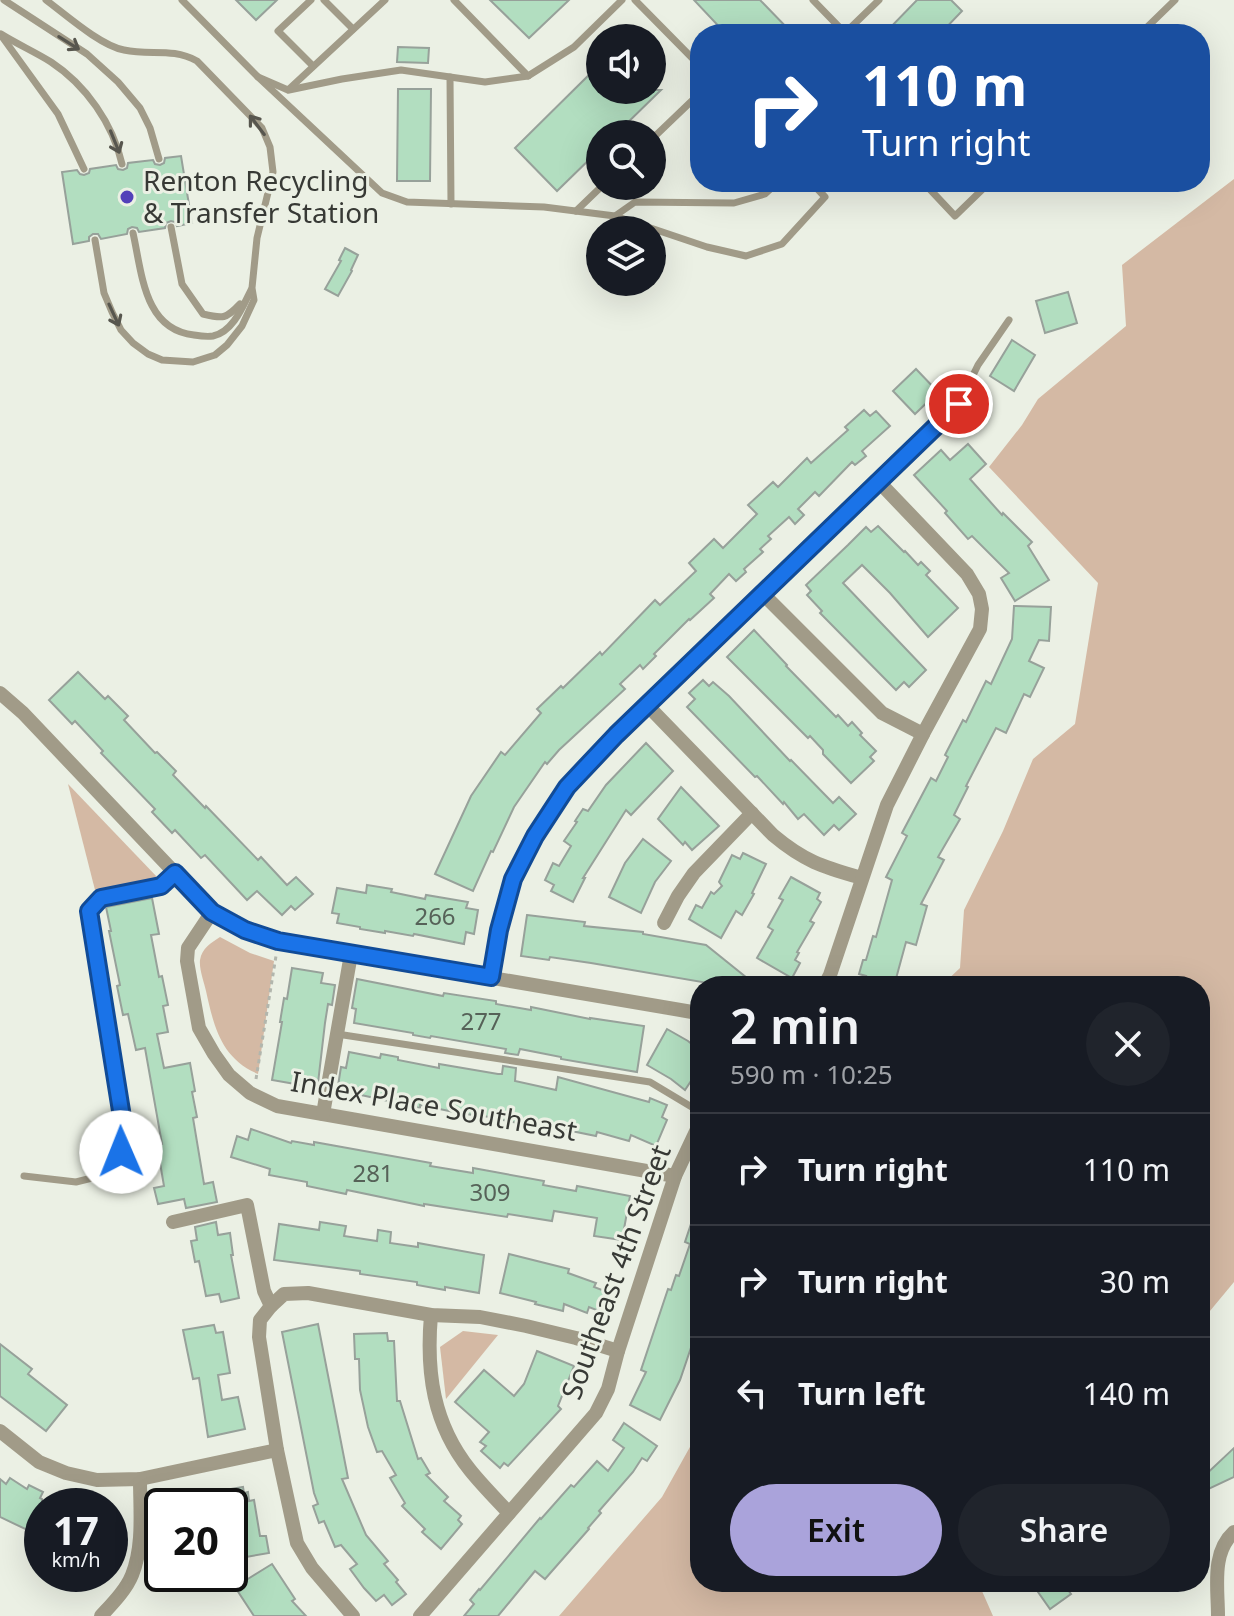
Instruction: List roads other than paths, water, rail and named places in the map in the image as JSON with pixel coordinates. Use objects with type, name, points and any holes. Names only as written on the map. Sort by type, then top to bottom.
[{"type":"street","points":[[491,977],[499,930],[513,879],[535,836],[567,787],[616,735],[959,404]]},
{"type":"street","points":[[829,976],[887,805],[980,629],[982,609],[979,594],[967,574],[880,483]]},
{"type":"street","points":[[763,594],[882,713],[923,734]]},
{"type":"street","points":[[0,693],[23,713],[212,912],[245,930],[278,941],[690,1012]]},
{"type":"street","points":[[648,706],[793,852],[818,865],[862,878]]},
{"type":"street","points":[[664,923],[694,873],[752,813]]},
{"type":"street","name":"Index Place Southeast","points":[[212,912],[188,948],[187,961],[199,1028],[229,1075],[254,1095],[277,1106],[675,1176]]},
{"type":"street","points":[[323,1114],[351,954]]},
{"type":"street","name":"Southeast 4th Street","points":[[420,1616],[596,1413],[608,1389],[675,1176],[690,1144]]},
{"type":"street","points":[[173,1222],[247,1205],[264,1291],[271,1306]]},
{"type":"street","points":[[353,1616],[312,1568],[297,1543],[277,1450],[259,1337],[260,1320],[271,1306],[284,1294],[308,1293],[431,1315],[480,1317],[576,1338],[618,1351]]},
{"type":"street","points":[[431,1315],[428,1350],[432,1388],[443,1426],[469,1468],[509,1513]]},
{"type":"street","points":[[0,1431],[39,1462],[66,1473],[97,1480],[140,1479],[277,1450]]},
{"type":"street","points":[[101,1616],[132,1576],[140,1542],[140,1479]]},
{"type":"street","points":[[1218,1616],[1217,1560],[1225,1540],[1234,1532]]},
{"type":"lane","points":[[4,0],[87,54],[118,82],[140,108],[159,159]]},
{"type":"lane","points":[[46,0],[111,47],[127,51],[185,54],[197,61],[262,128],[270,147],[273,172],[257,238],[252,288],[254,300],[242,326],[215,355],[193,362],[162,360],[133,343],[121,330],[104,293],[95,240]]},
{"type":"lane","points":[[182,0],[258,77],[382,193],[407,202],[544,207],[615,216],[635,202],[734,203],[767,192]]},
{"type":"lane","points":[[311,0],[278,31],[313,66]]},
{"type":"lane","points":[[324,0],[353,29]]},
{"type":"lane","points":[[288,90],[385,0]]},
{"type":"lane","points":[[454,0],[528,76]]},
{"type":"lane","points":[[258,77],[288,90],[401,70],[485,82],[528,76],[574,47],[622,0]]},
{"type":"lane","points":[[635,0],[690,56]]},
{"type":"lane","points":[[813,0],[836,24]]},
{"type":"lane","points":[[855,24],[879,0]]},
{"type":"lane","points":[[1150,24],[1175,0]]},
{"type":"lane","points":[[0,34],[53,63],[79,86],[100,111],[118,144],[122,164]]},
{"type":"lane","points":[[0,34],[58,114],[84,169]]},
{"type":"lane","points":[[450,77],[451,204]]},
{"type":"lane","points":[[666,126],[690,103]]},
{"type":"lane","points":[[666,233],[746,256],[782,244],[825,197],[820,192]]},
{"type":"lane","points":[[932,192],[955,216],[980,192]]},
{"type":"lane","points":[[576,211],[587,200]]},
{"type":"lane","points":[[171,227],[182,284],[203,314],[219,318],[229,316],[252,288]]},
{"type":"lane","points":[[133,233],[147,295],[158,316],[181,334],[215,336],[225,330],[237,316],[252,288]]},
{"type":"lane","points":[[959,404],[978,365],[1009,320]]},
{"type":"lane","points":[[24,1176],[76,1182],[104,1175],[121,1152],[122,1117],[89,911],[101,898],[161,886],[175,873]]},
{"type":"lane","points":[[337,1034],[650,1082],[690,1106]]},
{"type":"place","name":"Renton Recycling & Transfer Station","points":[[127,197]]}]
